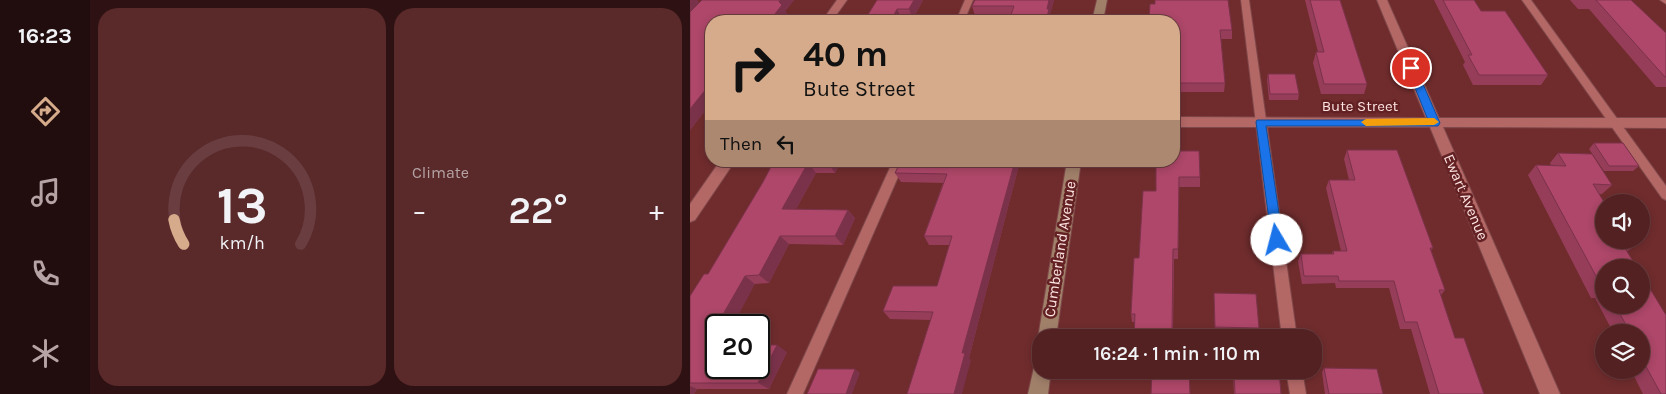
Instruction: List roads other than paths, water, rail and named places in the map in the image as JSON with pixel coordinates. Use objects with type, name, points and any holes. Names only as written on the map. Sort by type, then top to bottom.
[{"type":"street","points":[[831,15],[842,0]]},
{"type":"street","points":[[1099,15],[1102,0]]},
{"type":"street","name":"Ewart Avenue","points":[[1382,0],[1550,394]]},
{"type":"street","name":"Bute Street","points":[[1180,122],[1666,123]]},
{"type":"street","points":[[690,216],[724,167]]},
{"type":"street","name":"Cumberland Avenue","points":[[1048,329],[1073,167]]},
{"type":"street","points":[[1038,394],[1040,379]]},
{"type":"lane","points":[[963,15],[969,0]]},
{"type":"lane","points":[[1245,0],[1289,329]]},
{"type":"lane","points":[[1526,0],[1666,195]]},
{"type":"lane","points":[[794,394],[896,167]]},
{"type":"lane","points":[[1296,379],[1298,394]]}]
